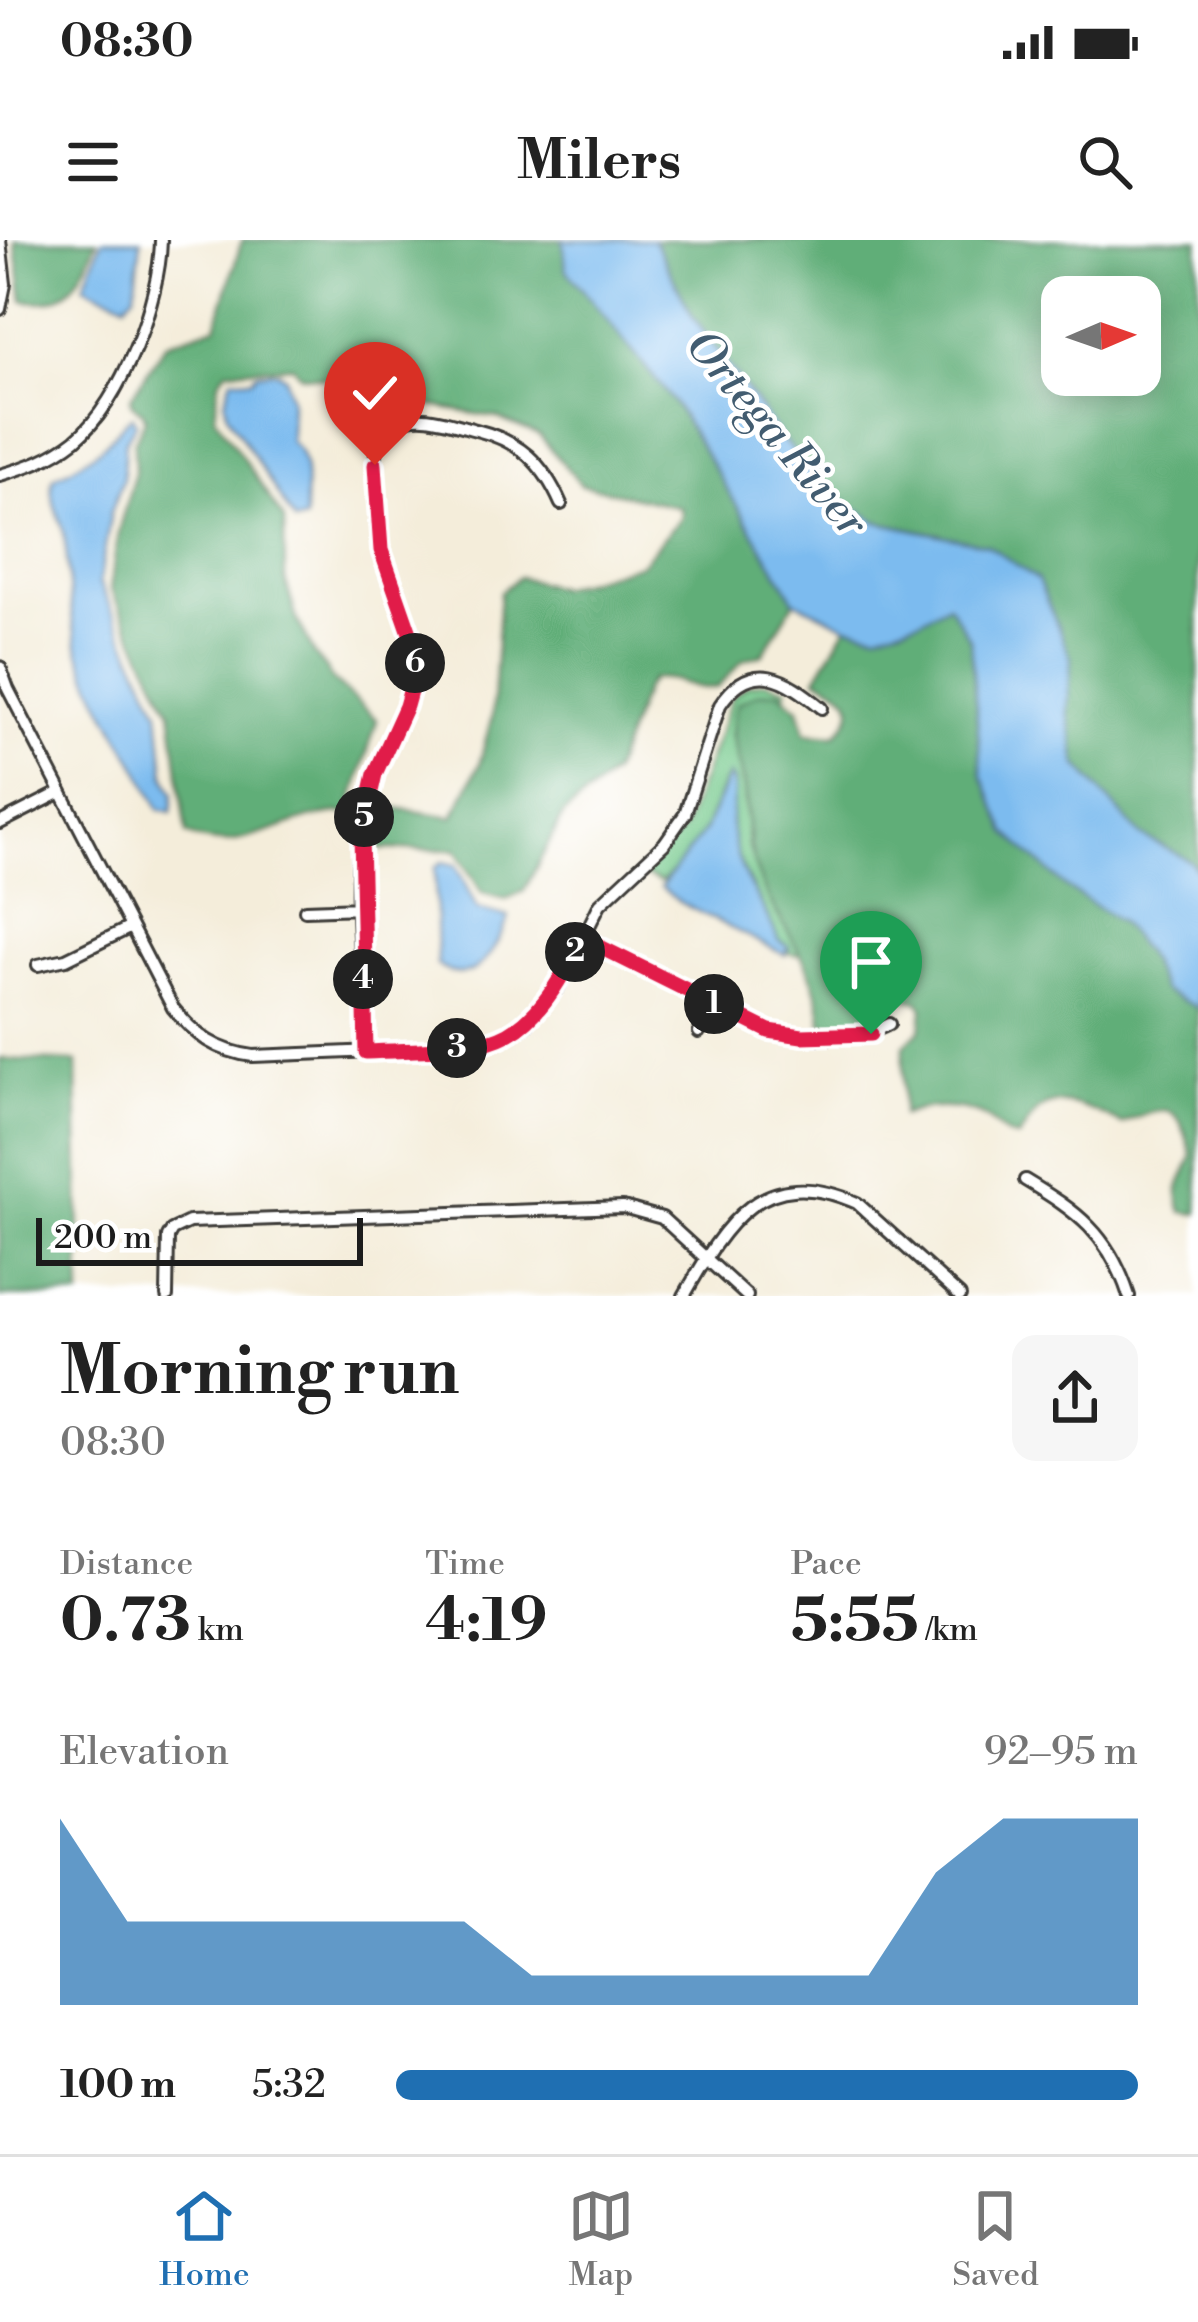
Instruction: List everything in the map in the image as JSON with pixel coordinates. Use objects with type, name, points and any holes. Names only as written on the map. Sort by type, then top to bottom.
[{"type":"street","points":[[0,240],[5,284],[0,309]]},
{"type":"street","points":[[0,475],[54,455],[98,416],[152,304],[161,240]]},
{"type":"street","points":[[368,398],[392,426]]},
{"type":"street","points":[[366,1052],[361,835],[383,754],[415,674],[411,636],[388,576],[376,520],[376,450],[392,426],[405,419],[428,418],[504,438],[536,460],[561,504]]},
{"type":"street","points":[[0,667],[172,1008],[207,1042],[253,1056],[472,1047],[511,1034],[559,986],[609,892],[664,844],[685,814],[728,693],[750,678],[779,678],[822,708]]},
{"type":"street","points":[[0,823],[61,792]]},
{"type":"street","points":[[304,910],[361,908]]},
{"type":"street","points":[[38,965],[66,959],[131,927]]},
{"type":"street","points":[[582,938],[769,1031],[871,1034],[889,1024]]},
{"type":"street","points":[[699,1031],[713,1004]]},
{"type":"street","points":[[526,1024],[536,1039]]},
{"type":"street","points":[[1024,1180],[1090,1224],[1108,1248],[1129,1296]]},
{"type":"street","points":[[684,1296],[727,1225],[754,1203],[788,1191],[823,1192],[857,1203],[959,1296]]},
{"type":"street","points":[[167,1296],[166,1247],[172,1230],[189,1222],[623,1207],[662,1218],[747,1296]]},
{"type":"green space","points":[[15,240],[97,240],[71,288],[38,302],[23,300]]},
{"type":"green space","points":[[242,240],[563,240],[566,269],[673,401],[795,601],[763,654],[743,660],[718,687],[652,679],[612,774],[564,814],[524,891],[506,899],[482,893],[456,850],[377,849],[383,806],[453,817],[479,765],[492,717],[500,592],[519,577],[559,588],[641,564],[681,517],[680,507],[581,485],[539,435],[497,418],[405,401],[381,373],[345,380],[301,375],[292,366],[227,370],[219,381],[215,416],[284,520],[285,579],[296,617],[334,681],[377,720],[349,813],[328,814],[227,842],[187,834],[171,711],[110,589],[118,532],[135,472],[134,443],[145,419],[131,397],[166,343],[216,326]]},
{"type":"green space","points":[[654,240],[1198,240],[1198,871],[1190,861],[1139,834],[1077,764],[1068,711],[1071,658],[943,535],[878,522],[827,490],[782,439],[693,317]]},
{"type":"green space","points":[[948,603],[970,639],[982,776],[1066,887],[1120,922],[1145,953],[1163,991],[1198,1008],[1198,1214],[1182,1212],[1179,1202],[1179,1188],[1192,1155],[1182,1125],[1170,1112],[1122,1124],[1078,1106],[1055,1103],[1036,1113],[1018,1138],[960,1109],[930,1108],[902,1115],[904,1045],[921,1029],[923,1008],[918,1001],[899,999],[859,1022],[822,1024],[808,969],[757,873],[733,734],[738,703],[758,693],[779,691],[799,708],[806,733],[835,735],[850,716],[849,700],[816,678],[847,626],[900,626]]},
{"type":"green space","points":[[765,682],[787,688],[786,694],[779,691],[731,733],[744,789],[748,845],[763,886],[805,956],[789,953],[789,947],[778,940],[738,858],[730,823],[734,781],[725,780],[704,831],[685,860],[661,882],[639,874],[683,830],[732,697],[748,685]]},
{"type":"green space","points":[[0,1059],[77,1062],[81,1296],[0,1296]]},
{"type":"water","points":[[102,240],[141,240],[135,293],[126,303],[84,286]]},
{"type":"water","name":"Ortega River","points":[[563,240],[654,240],[693,317],[782,439],[827,490],[878,522],[988,545],[1038,580],[1071,658],[1068,711],[1077,764],[1139,834],[1190,861],[1198,871],[1198,1008],[1163,991],[1145,953],[1120,922],[1066,887],[1007,833],[982,776],[970,639],[948,604],[920,620],[878,633],[847,626],[795,601],[673,401],[566,269]]},
{"type":"water","points":[[276,371],[285,377],[291,399],[290,441],[304,466],[305,519],[295,522],[228,415],[225,401],[232,378],[251,379],[257,373]]},
{"type":"water","points":[[133,416],[136,423],[125,442],[123,479],[111,512],[99,583],[159,711],[165,774],[174,793],[172,812],[159,809],[86,670],[75,635],[63,530],[51,490],[54,477],[93,454]]},
{"type":"water","points":[[729,775],[734,792],[732,829],[740,863],[778,940],[789,947],[785,955],[679,902],[661,887],[704,831]]},
{"type":"water","points":[[442,862],[456,865],[477,909],[509,917],[483,963],[463,974],[437,965],[435,867]]},
{"type":"route","points":[[375,465],[381,550],[411,636],[415,674],[412,692],[375,774],[361,835],[366,1052],[472,1047],[511,1034],[540,1012],[559,986],[582,938],[769,1031],[802,1036],[871,1034]]}]
